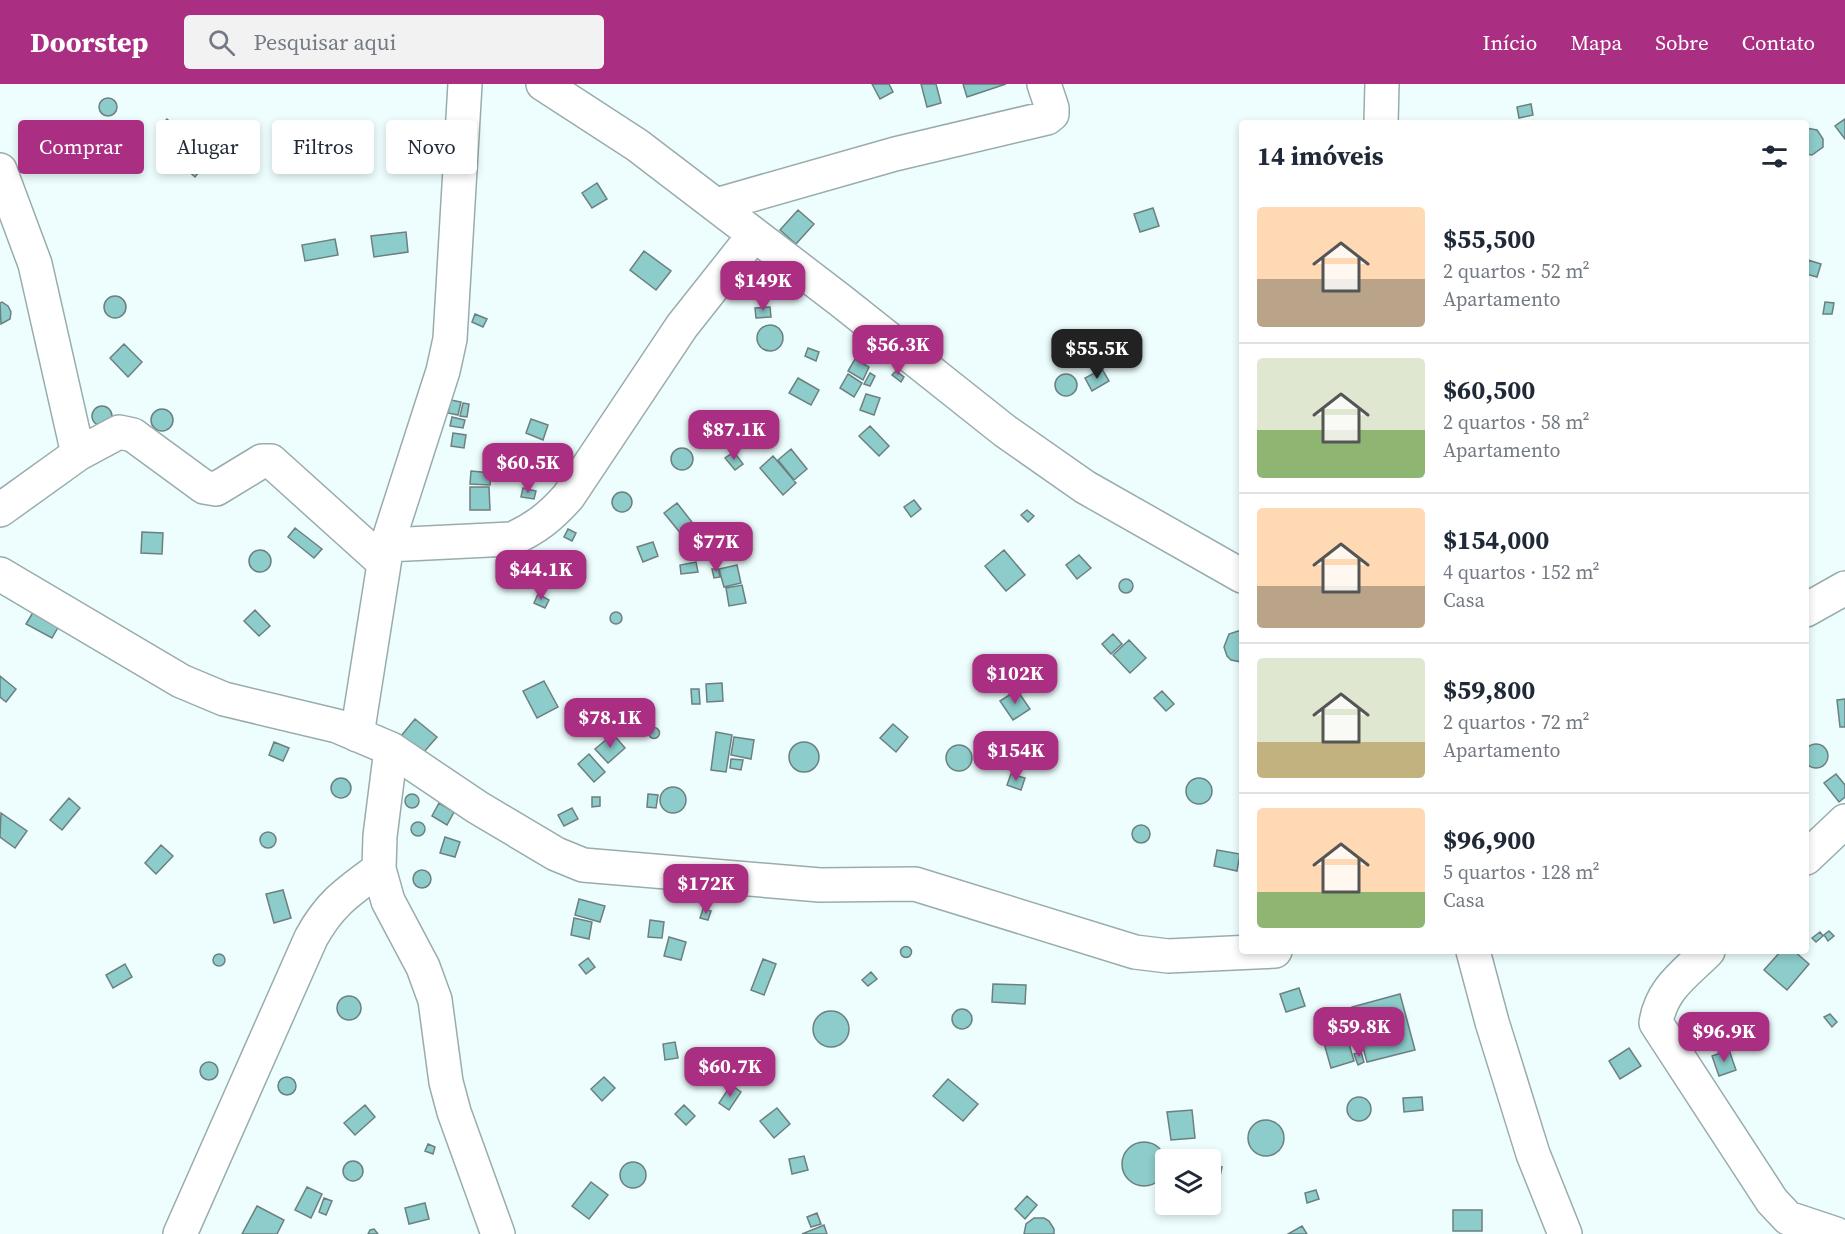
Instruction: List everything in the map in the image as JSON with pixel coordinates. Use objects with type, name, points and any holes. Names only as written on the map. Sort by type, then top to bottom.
[{"type":"street","points":[[357,735],[385,553],[443,371],[450,339],[465,84]]},
{"type":"street","points":[[543,84],[637,145],[1005,431],[1085,486],[1239,574]]},
{"type":"street","points":[[716,206],[895,154],[1047,118],[1052,114],[1052,108],[1044,84]]},
{"type":"street","points":[[1381,120],[1382,84]]},
{"type":"street","points":[[0,170],[35,264],[78,454]]},
{"type":"street","points":[[0,510],[78,454],[119,432],[133,435],[204,487],[216,489],[262,461],[271,461],[385,553],[512,539],[531,530],[551,516],[568,497],[682,326],[754,235]]},
{"type":"street","points":[[0,574],[181,681],[224,699],[337,726],[391,749],[487,813],[556,854],[583,865],[820,885],[915,884],[1135,952],[1168,956],[1239,953]]},
{"type":"street","points":[[1809,608],[1845,588]]},
{"type":"street","points":[[391,749],[380,836],[379,868],[388,901],[423,967],[435,1000],[446,1082],[454,1112],[498,1234]]},
{"type":"street","points":[[1809,855],[1845,821]]},
{"type":"street","points":[[180,1234],[322,917],[337,901],[379,868]]},
{"type":"street","points":[[1474,954],[1492,1022],[1533,1154],[1565,1234]]},
{"type":"street","points":[[1705,954],[1668,989],[1659,1007],[1656,1023],[1772,1201],[1788,1218],[1836,1234]]},
{"type":"building","points":[[872,84],[889,84],[893,92],[880,99]]},
{"type":"building","points":[[921,84],[936,84],[941,103],[927,107]]},
{"type":"building","points":[[963,84],[1006,84],[967,97]]},
{"type":"building","points":[[108,98],[114,101],[117,107],[114,113],[108,116],[102,113],[99,107],[102,101]]},
{"type":"building","points":[[1531,104],[1533,115],[1519,118],[1517,107]]},
{"type":"building","points":[[1845,119],[1845,139],[1835,126]]},
{"type":"building","points":[[1809,129],[1817,130],[1823,139],[1823,147],[1812,155],[1809,154]]},
{"type":"building","points":[[597,183],[607,199],[592,208],[582,193]]},
{"type":"building","points":[[1153,208],[1159,226],[1140,232],[1134,214]]},
{"type":"building","points":[[798,210],[814,224],[796,244],[780,230]]},
{"type":"building","points":[[406,232],[408,252],[374,257],[371,236]]},
{"type":"building","points":[[335,239],[338,255],[305,261],[302,245]]},
{"type":"building","points":[[644,251],[671,271],[656,290],[630,270]]},
{"type":"building","points":[[1809,260],[1821,264],[1817,277],[1809,275]]},
{"type":"building","points":[[115,296],[123,299],[126,307],[123,315],[115,318],[107,315],[104,307],[107,299]]},
{"type":"building","points":[[2,302],[11,312],[10,319],[1,324],[0,303]]},
{"type":"building","points":[[1825,302],[1834,303],[1832,314],[1823,314]]},
{"type":"building","points":[[770,307],[771,317],[756,318],[755,308]]},
{"type":"building","points":[[475,314],[487,319],[483,327],[472,322]]},
{"type":"building","points":[[770,325],[779,329],[783,338],[779,347],[770,351],[761,347],[757,338],[761,329]]},
{"type":"building","points":[[124,344],[142,362],[128,377],[110,358]]},
{"type":"building","points":[[808,348],[819,352],[816,361],[805,356]]},
{"type":"building","points":[[855,359],[869,367],[863,380],[848,371]]},
{"type":"building","points":[[1102,369],[1109,381],[1092,391],[1085,378]]},
{"type":"building","points":[[896,371],[904,377],[901,382],[892,375]]},
{"type":"building","points":[[870,373],[875,376],[870,386],[864,384]]},
{"type":"building","points":[[848,374],[862,383],[854,397],[840,388]]},
{"type":"building","points":[[1066,374],[1074,377],[1077,385],[1074,393],[1066,396],[1058,393],[1055,385],[1058,377]]},
{"type":"building","points":[[798,378],[819,390],[811,405],[789,393]]},
{"type":"building","points":[[866,394],[880,398],[874,415],[860,410]]},
{"type":"building","points":[[451,400],[461,402],[458,415],[448,413]]},
{"type":"building","points":[[463,403],[469,404],[467,417],[460,416]]},
{"type":"building","points":[[102,406],[109,409],[112,416],[109,423],[102,426],[95,423],[92,416],[95,409]]},
{"type":"building","points":[[162,409],[170,412],[173,420],[170,428],[162,431],[154,428],[151,420],[154,412]]},
{"type":"building","points":[[452,417],[465,420],[463,428],[450,426]]},
{"type":"building","points":[[531,419],[548,425],[543,440],[526,433]]},
{"type":"building","points":[[870,426],[889,446],[879,456],[859,436]]},
{"type":"building","points":[[453,433],[466,435],[464,448],[451,446]]},
{"type":"building","points":[[682,448],[690,451],[693,459],[690,467],[682,470],[674,467],[671,459],[674,451]]},
{"type":"building","points":[[791,449],[807,469],[794,480],[778,460]]},
{"type":"building","points":[[734,452],[743,464],[735,470],[725,458]]},
{"type":"building","points":[[773,456],[796,483],[783,495],[760,468]]},
{"type":"building","points":[[471,471],[491,473],[490,485],[470,484]]},
{"type":"building","points":[[470,487],[489,487],[490,510],[470,510]]},
{"type":"building","points":[[523,488],[536,491],[534,499],[521,497]]},
{"type":"building","points":[[622,492],[629,495],[632,502],[629,509],[622,512],[615,509],[612,502],[615,495]]},
{"type":"building","points":[[914,500],[921,509],[911,517],[904,507]]},
{"type":"building","points":[[677,503],[699,531],[686,540],[664,513]]},
{"type":"building","points":[[1027,510],[1034,516],[1028,522],[1021,515]]},
{"type":"building","points":[[295,528],[322,549],[314,558],[288,537]]},
{"type":"building","points":[[568,529],[576,533],[572,541],[564,537]]},
{"type":"building","points":[[142,532],[163,533],[162,554],[141,553]]},
{"type":"building","points":[[653,542],[658,556],[643,562],[637,547]]},
{"type":"building","points":[[260,550],[268,553],[271,561],[268,569],[260,572],[252,569],[249,561],[252,553]]},
{"type":"building","points":[[1004,550],[1025,575],[1006,591],[985,566]]},
{"type":"building","points":[[1079,555],[1091,568],[1077,579],[1066,565]]},
{"type":"building","points":[[696,562],[698,572],[681,574],[680,565]]},
{"type":"building","points":[[737,565],[741,583],[724,587],[719,569]]},
{"type":"building","points":[[712,569],[718,569],[720,577],[714,578]]},
{"type":"building","points":[[1126,579],[1131,581],[1133,586],[1131,591],[1126,593],[1121,591],[1119,586],[1121,581]]},
{"type":"building","points":[[742,585],[746,603],[729,606],[726,588]]},
{"type":"building","points":[[538,594],[549,600],[545,608],[534,603]]},
{"type":"building","points":[[35,609],[60,624],[52,638],[26,624]]},
{"type":"building","points":[[255,610],[270,626],[259,636],[244,621]]},
{"type":"building","points":[[618,612],[621,613],[621,623],[614,624],[611,623],[610,616],[611,613]]},
{"type":"building","points":[[1239,631],[1239,662],[1231,660],[1227,656],[1224,647],[1229,634]]},
{"type":"building","points":[[1113,634],[1122,644],[1111,654],[1102,644]]},
{"type":"building","points":[[1129,640],[1146,658],[1130,673],[1113,655]]},
{"type":"building","points":[[0,676],[16,689],[6,702],[0,697]]},
{"type":"building","points":[[544,681],[558,707],[537,718],[523,691]]},
{"type":"building","points":[[722,683],[723,701],[707,702],[706,684]]},
{"type":"building","points":[[691,689],[699,689],[700,704],[692,704]]},
{"type":"building","points":[[1017,690],[1030,709],[1013,720],[1000,701]]},
{"type":"building","points":[[1162,691],[1174,704],[1166,711],[1154,698]]},
{"type":"building","points":[[1845,699],[1845,727],[1840,727],[1837,700]]},
{"type":"building","points":[[415,719],[437,737],[423,753],[401,736]]},
{"type":"building","points":[[893,724],[908,737],[896,752],[880,738]]},
{"type":"building","points":[[654,727],[660,733],[654,739],[648,733]]},
{"type":"building","points":[[716,732],[732,735],[726,772],[711,770]]},
{"type":"building","points":[[613,734],[625,748],[608,763],[595,749]]},
{"type":"building","points":[[734,737],[754,740],[751,759],[731,755]]},
{"type":"building","points":[[274,742],[289,748],[283,761],[269,755]]},
{"type":"building","points":[[804,742],[815,746],[819,757],[815,768],[804,772],[793,768],[789,757],[793,746]]},
{"type":"building","points":[[959,745],[968,749],[972,758],[968,767],[959,771],[950,767],[946,758],[950,749]]},
{"type":"building","points":[[1812,745],[1820,745],[1827,752],[1827,760],[1820,767],[1809,765],[1809,747]]},
{"type":"building","points":[[589,754],[605,772],[594,782],[578,764]]},
{"type":"building","points":[[731,759],[743,760],[741,770],[730,768]]},
{"type":"building","points":[[1011,774],[1025,778],[1021,790],[1007,785]]},
{"type":"building","points":[[1836,774],[1845,785],[1845,797],[1839,802],[1824,783]]},
{"type":"building","points":[[341,778],[348,781],[351,788],[348,795],[341,798],[334,795],[331,788],[334,781]]},
{"type":"building","points":[[1199,778],[1208,782],[1212,791],[1208,800],[1199,804],[1190,800],[1186,791],[1190,782]]},
{"type":"building","points":[[673,787],[682,791],[686,800],[682,809],[673,813],[664,809],[660,800],[664,791]]},
{"type":"building","points":[[409,794],[415,794],[419,801],[415,808],[409,808],[405,804],[405,798]]},
{"type":"building","points":[[648,794],[658,795],[656,808],[647,807]]},
{"type":"building","points":[[592,797],[600,797],[600,806],[592,807]]},
{"type":"building","points":[[69,798],[80,808],[62,830],[50,820]]},
{"type":"building","points":[[439,803],[454,812],[447,825],[432,816]]},
{"type":"building","points":[[572,808],[578,819],[564,826],[558,815]]},
{"type":"building","points":[[1,813],[27,831],[15,848],[0,837]]},
{"type":"building","points":[[418,822],[423,824],[425,829],[423,834],[418,836],[413,834],[411,829],[413,824]]},
{"type":"building","points":[[1141,825],[1147,828],[1150,834],[1147,840],[1141,843],[1135,840],[1132,834],[1135,828]]},
{"type":"building","points":[[265,832],[271,832],[276,840],[274,846],[265,848],[260,843],[260,837]]},
{"type":"building","points":[[445,837],[460,842],[455,857],[440,853]]},
{"type":"building","points":[[161,845],[173,856],[156,874],[145,863]]},
{"type":"building","points":[[1217,850],[1239,854],[1237,871],[1214,866]]},
{"type":"building","points":[[418,870],[426,870],[431,875],[429,886],[418,888],[413,883],[413,875]]},
{"type":"building","points":[[283,890],[291,918],[274,923],[266,894]]},
{"type":"building","points":[[579,899],[605,906],[600,922],[575,915]]},
{"type":"building","points":[[703,909],[711,911],[708,920],[700,918]]},
{"type":"building","points":[[574,918],[592,922],[589,939],[571,935]]},
{"type":"building","points":[[650,920],[664,922],[662,938],[648,937]]},
{"type":"building","points":[[1829,931],[1834,936],[1828,941],[1824,935]]},
{"type":"building","points":[[1820,932],[1823,936],[1816,942],[1812,938]]},
{"type":"building","points":[[669,937],[686,942],[681,960],[664,956]]},
{"type":"building","points":[[906,946],[912,952],[906,958],[900,952]]},
{"type":"building","points":[[221,954],[225,960],[221,966],[217,966],[213,958]]},
{"type":"building","points":[[1778,954],[1797,954],[1809,964],[1787,990],[1764,970]]},
{"type":"building","points":[[588,958],[595,967],[586,974],[579,965]]},
{"type":"building","points":[[763,959],[776,964],[764,995],[751,990]]},
{"type":"building","points":[[125,964],[132,977],[113,988],[106,975]]},
{"type":"building","points":[[871,972],[877,979],[868,986],[862,980]]},
{"type":"building","points":[[993,984],[1026,985],[1025,1004],[992,1002]]},
{"type":"building","points":[[1299,988],[1305,1006],[1286,1012],[1280,994]]},
{"type":"building","points":[[1400,994],[1415,1050],[1367,1062],[1352,1007]]},
{"type":"building","points":[[349,996],[354,997],[360,1003],[360,1013],[354,1019],[349,1020],[344,1019],[338,1013],[337,1008],[338,1003],[344,997]]},
{"type":"building","points":[[962,1009],[969,1012],[972,1019],[969,1026],[962,1029],[955,1026],[952,1019],[955,1012]]},
{"type":"building","points":[[831,1011],[844,1016],[849,1029],[844,1042],[831,1047],[818,1042],[813,1029],[818,1016]]},
{"type":"building","points":[[1830,1014],[1837,1022],[1832,1027],[1824,1017]]},
{"type":"building","points":[[1343,1023],[1354,1061],[1331,1068],[1320,1029]]},
{"type":"building","points":[[1357,1034],[1360,1043],[1353,1045],[1350,1035]]},
{"type":"building","points":[[675,1042],[678,1058],[665,1060],[663,1044]]},
{"type":"building","points":[[1629,1048],[1641,1066],[1620,1079],[1609,1061]]},
{"type":"building","points":[[1729,1050],[1736,1070],[1719,1076],[1712,1056]]},
{"type":"building","points":[[1361,1052],[1364,1062],[1358,1065],[1354,1054]]},
{"type":"building","points":[[209,1062],[215,1065],[218,1071],[215,1077],[209,1080],[203,1077],[200,1071],[203,1065]]},
{"type":"building","points":[[287,1077],[293,1080],[296,1086],[293,1092],[287,1095],[281,1092],[278,1086],[281,1080]]},
{"type":"building","points":[[604,1077],[615,1088],[602,1101],[591,1089]]},
{"type":"building","points":[[948,1079],[978,1104],[963,1121],[933,1096]]},
{"type":"building","points":[[731,1085],[741,1092],[729,1110],[719,1103]]},
{"type":"building","points":[[1359,1097],[1368,1100],[1371,1109],[1368,1118],[1359,1121],[1350,1118],[1347,1109],[1350,1100]]},
{"type":"building","points":[[1422,1097],[1423,1110],[1404,1112],[1403,1098]]},
{"type":"building","points":[[365,1105],[375,1117],[355,1135],[344,1123]]},
{"type":"building","points":[[684,1105],[695,1116],[686,1125],[675,1114]]},
{"type":"building","points":[[777,1108],[790,1124],[774,1138],[760,1121]]},
{"type":"building","points":[[1192,1110],[1195,1138],[1171,1140],[1167,1112]]},
{"type":"building","points":[[1266,1120],[1279,1125],[1284,1138],[1279,1151],[1266,1156],[1253,1151],[1248,1138],[1253,1125]]},
{"type":"building","points":[[1144,1142],[1153,1143],[1160,1148],[1155,1149],[1155,1184],[1135,1185],[1128,1180],[1123,1173],[1122,1164],[1123,1155],[1128,1148],[1135,1143]]},
{"type":"building","points":[[428,1144],[435,1147],[433,1154],[425,1151]]},
{"type":"building","points":[[804,1156],[808,1170],[792,1174],[789,1159]]},
{"type":"building","points":[[349,1161],[357,1161],[363,1167],[363,1175],[357,1181],[349,1181],[343,1175],[343,1167]]},
{"type":"building","points":[[633,1162],[642,1166],[646,1175],[642,1184],[633,1188],[624,1184],[620,1175],[624,1166]]},
{"type":"building","points":[[591,1182],[608,1195],[589,1219],[572,1206]]},
{"type":"building","points":[[307,1187],[322,1194],[311,1218],[295,1210]]},
{"type":"building","points":[[1316,1190],[1319,1199],[1307,1203],[1305,1193]]},
{"type":"building","points":[[1027,1196],[1037,1205],[1025,1219],[1015,1209]]},
{"type":"building","points":[[324,1198],[332,1201],[326,1215],[319,1212]]},
{"type":"building","points":[[425,1203],[429,1219],[409,1224],[405,1208]]},
{"type":"building","points":[[257,1206],[284,1220],[277,1234],[242,1234]]},
{"type":"building","points":[[1453,1210],[1482,1210],[1482,1231],[1453,1231]]},
{"type":"building","points":[[817,1213],[821,1224],[811,1227],[807,1217]]},
{"type":"building","points":[[1034,1218],[1044,1218],[1049,1221],[1054,1234],[1024,1234],[1026,1224]]},
{"type":"building","points":[[824,1225],[827,1234],[802,1234]]},
{"type":"building","points":[[1302,1226],[1307,1234],[1288,1234]]},
{"type":"building","points":[[374,1229],[378,1234],[368,1234],[370,1230]]}]
